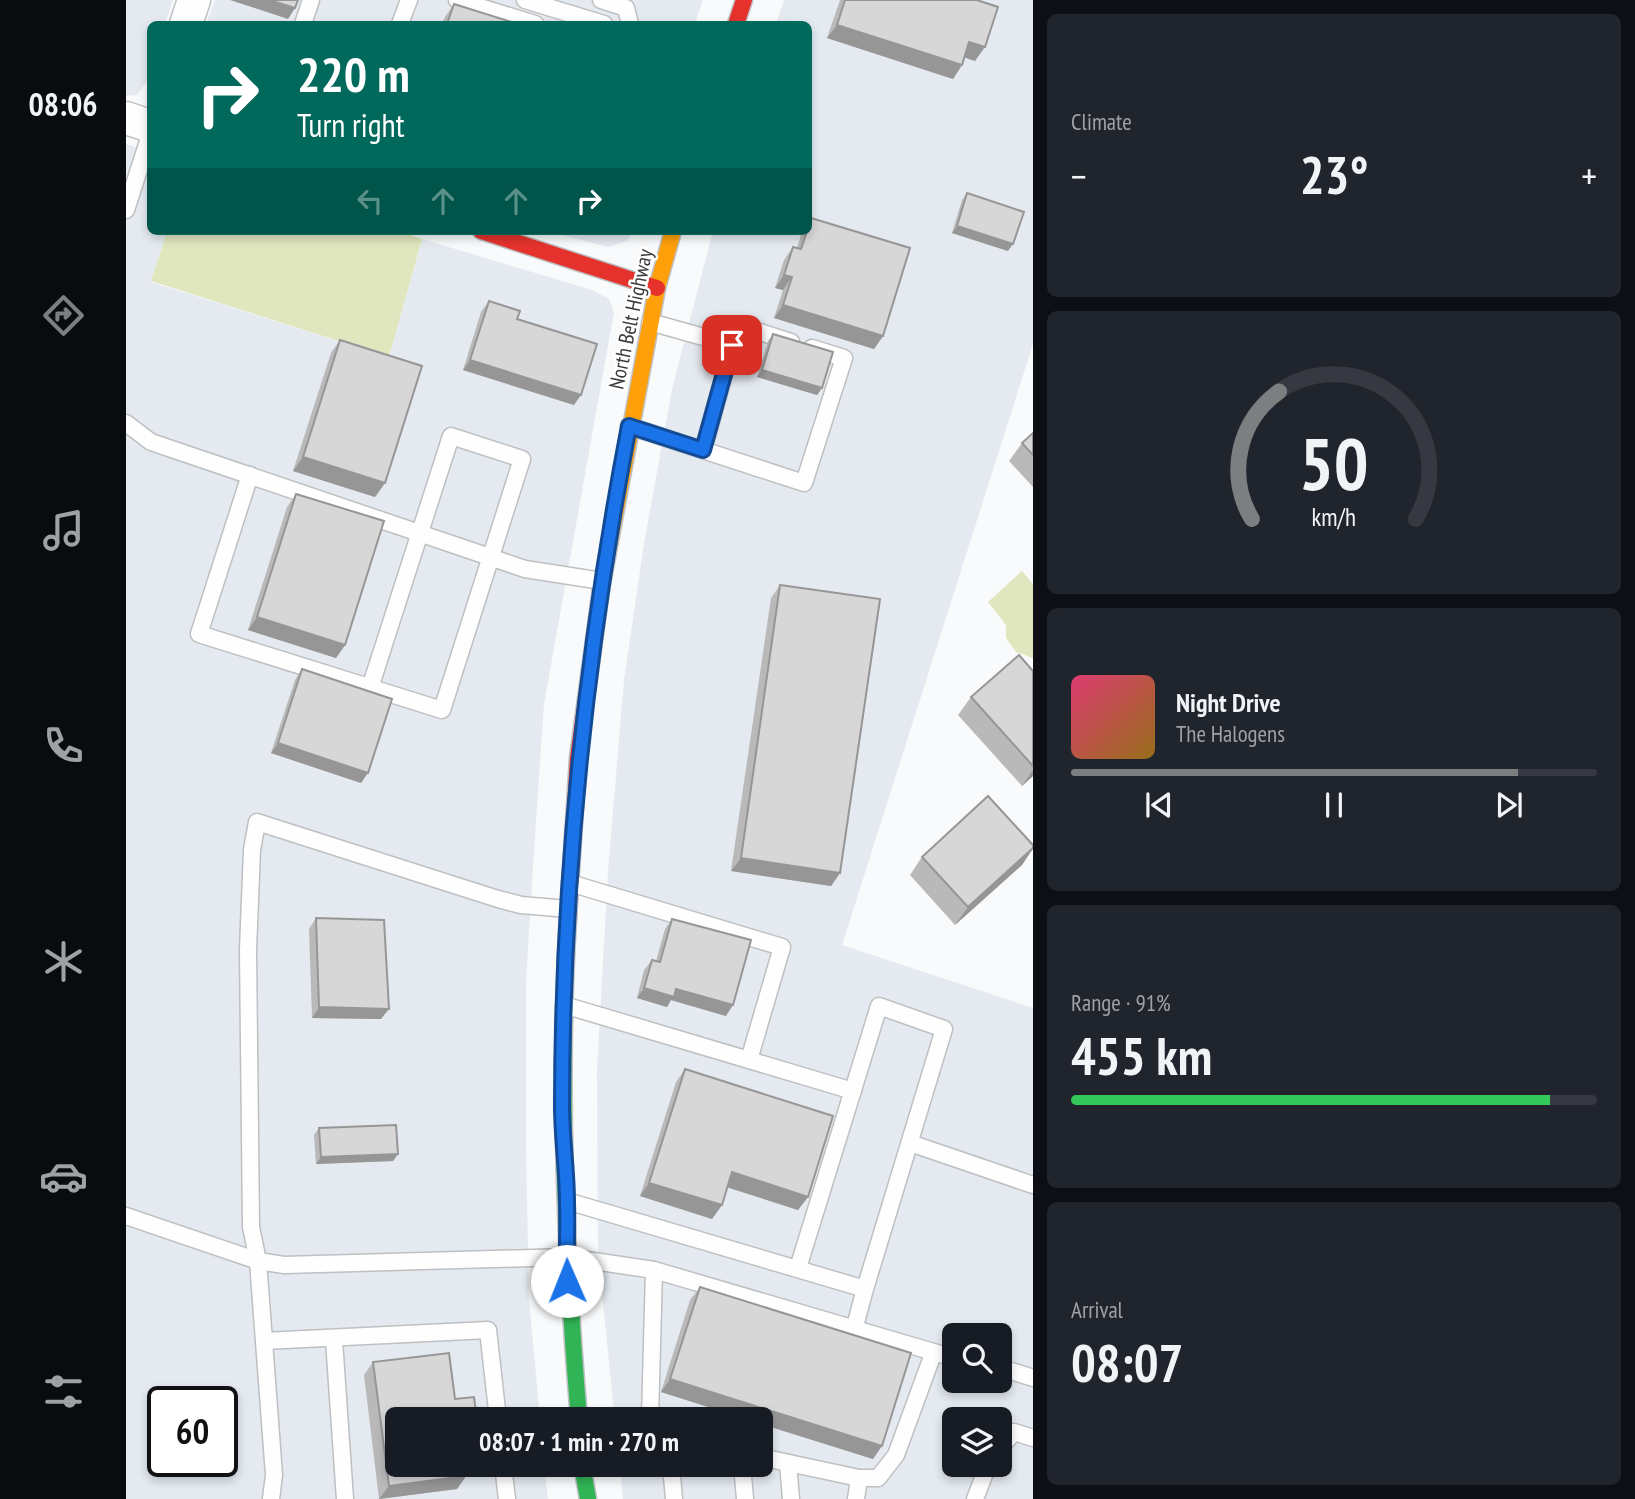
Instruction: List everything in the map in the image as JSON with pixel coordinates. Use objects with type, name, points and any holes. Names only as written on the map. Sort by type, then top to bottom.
[{"type":"main road","points":[[737,21],[744,0]]},
{"type":"main road","points":[[493,235],[657,288]]},
{"type":"main road","name":"North Belt Highway","points":[[577,1407],[566,1257],[567,1201],[562,1109],[568,909],[578,758],[601,581],[650,322],[672,235]]},
{"type":"main road","points":[[584,1477],[588,1499]]},
{"type":"street","points":[[187,21],[194,0]]},
{"type":"street","points":[[126,118],[147,125]]},
{"type":"lane","points":[[304,21],[311,0]]},
{"type":"lane","points":[[401,21],[409,0]]},
{"type":"lane","points":[[457,0],[525,21]]},
{"type":"lane","points":[[525,0],[594,21]]},
{"type":"lane","points":[[601,0],[626,8],[629,21]]},
{"type":"lane","points":[[127,201],[147,144]]},
{"type":"lane","points":[[650,322],[732,345]]},
{"type":"lane","points":[[629,426],[804,483],[844,358],[738,325],[703,450]]},
{"type":"lane","points":[[126,423],[151,442],[525,569],[601,581]]},
{"type":"lane","points":[[250,475],[199,634],[370,688],[442,710],[522,459],[451,436],[370,688]]},
{"type":"lane","points":[[271,1499],[274,1475],[258,1261],[251,1227],[248,950],[252,850],[257,822],[498,899],[521,905],[568,909]]},
{"type":"lane","points":[[570,883],[782,947],[749,1060]]},
{"type":"lane","points":[[564,1005],[853,1091]]},
{"type":"lane","points":[[798,1268],[879,1006],[944,1029],[854,1330]]},
{"type":"lane","points":[[910,1143],[1033,1185]]},
{"type":"lane","points":[[567,1201],[865,1289]]},
{"type":"lane","points":[[126,1216],[258,1261],[284,1265],[566,1257],[654,1270],[942,1356]]},
{"type":"lane","points":[[650,1407],[654,1270]]},
{"type":"lane","points":[[264,1341],[334,1340],[488,1330],[497,1407]]},
{"type":"lane","points":[[334,1340],[345,1499]]},
{"type":"lane","points":[[773,1460],[859,1478],[878,1478],[896,1455],[933,1354]]},
{"type":"lane","points":[[1012,1371],[1033,1378]]},
{"type":"lane","points":[[1012,1434],[1014,1432],[1033,1437]]},
{"type":"lane","points":[[788,1463],[791,1499]]},
{"type":"lane","points":[[504,1477],[507,1499]]},
{"type":"lane","points":[[672,1477],[674,1499]]},
{"type":"lane","points":[[744,1477],[746,1499]]},
{"type":"lane","points":[[975,1499],[983,1477]]},
{"type":"lane","points":[[856,1499],[859,1478]]},
{"type":"shaded area","points":[[126,0],[173,0],[166,21],[147,21],[147,81],[137,95],[126,96]]},
{"type":"shaded area","points":[[215,0],[703,0],[696,21],[207,21]]},
{"type":"shaded area","points":[[784,0],[1033,0],[1033,344],[842,945],[1033,1008],[1033,1499],[623,1499],[621,1477],[773,1477],[773,1407],[614,1407],[598,1256],[597,1071],[608,872],[624,680],[644,544],[672,389],[712,235],[812,235],[812,21],[777,21]]},
{"type":"shaded area","points":[[126,144],[147,151],[147,235],[166,235],[151,282],[389,357],[422,239],[592,290],[609,299],[614,312],[544,704],[526,982],[529,1300],[539,1407],[385,1407],[385,1477],[545,1477],[548,1499],[126,1499]]},
{"type":"shaded area","points":[[562,235],[630,235],[627,241],[608,247]]},
{"type":"green space","points":[[166,235],[410,235],[422,239],[389,357],[151,281]]},
{"type":"green space","points":[[1022,571],[1033,584],[1033,658],[1016,652],[1006,638],[1006,625],[988,602]]},
{"type":"building","points":[[269,0],[298,0],[295,8]]},
{"type":"building","points":[[845,0],[977,0],[998,7],[985,47],[969,42],[962,65],[837,25]]},
{"type":"building","points":[[454,4],[508,21],[448,21]]},
{"type":"building","points":[[967,193],[1024,212],[1013,244],[957,226]]},
{"type":"building","points":[[812,218],[910,248],[883,336],[783,305],[792,277],[784,275],[793,247],[801,249],[806,235],[812,235]]},
{"type":"building","points":[[489,301],[520,311],[517,319],[597,344],[581,395],[470,360]]},
{"type":"building","points":[[773,334],[833,352],[822,388],[762,370]]},
{"type":"building","points":[[340,340],[422,366],[385,483],[303,457]]},
{"type":"building","points":[[1033,433],[1033,455],[1022,443]]},
{"type":"building","points":[[296,494],[384,521],[345,645],[257,617]]},
{"type":"building","points":[[780,585],[880,599],[840,873],[741,858]]},
{"type":"building","points":[[1019,655],[1033,671],[1033,766],[971,697]]},
{"type":"building","points":[[302,669],[392,699],[368,773],[278,743]]},
{"type":"building","points":[[988,796],[1033,848],[968,907],[922,857]]},
{"type":"building","points":[[316,918],[384,920],[389,1009],[319,1007]]},
{"type":"building","points":[[672,919],[751,940],[733,1005],[676,989],[674,997],[644,988],[652,960],[660,962]]},
{"type":"building","points":[[685,1069],[833,1116],[808,1197],[732,1172],[722,1205],[649,1183]]},
{"type":"building","points":[[396,1125],[398,1154],[321,1157],[319,1128]]},
{"type":"building","points":[[700,1287],[911,1353],[882,1446],[773,1412],[773,1407],[759,1407],[670,1379]]},
{"type":"building","points":[[449,1353],[455,1399],[474,1397],[475,1407],[385,1407],[385,1455],[373,1362]]},
{"type":"building","points":[[388,1477],[458,1477],[389,1486]]},
{"type":"traffic: fast","points":[[568,919],[564,1169],[578,1407]]},
{"type":"traffic: fast","points":[[584,1477],[588,1499]]},
{"type":"traffic: slow","points":[[601,589],[657,288],[672,235]]},
{"type":"traffic: jam","points":[[737,21],[744,0]]},
{"type":"traffic: jam","points":[[493,235],[657,288]]},
{"type":"traffic: jam","points":[[568,919],[578,758],[601,589]]},
{"type":"route","points":[[567,1281],[567,1201],[562,1109],[566,950],[578,758],[607,544],[629,426],[703,450],[732,345]]}]
